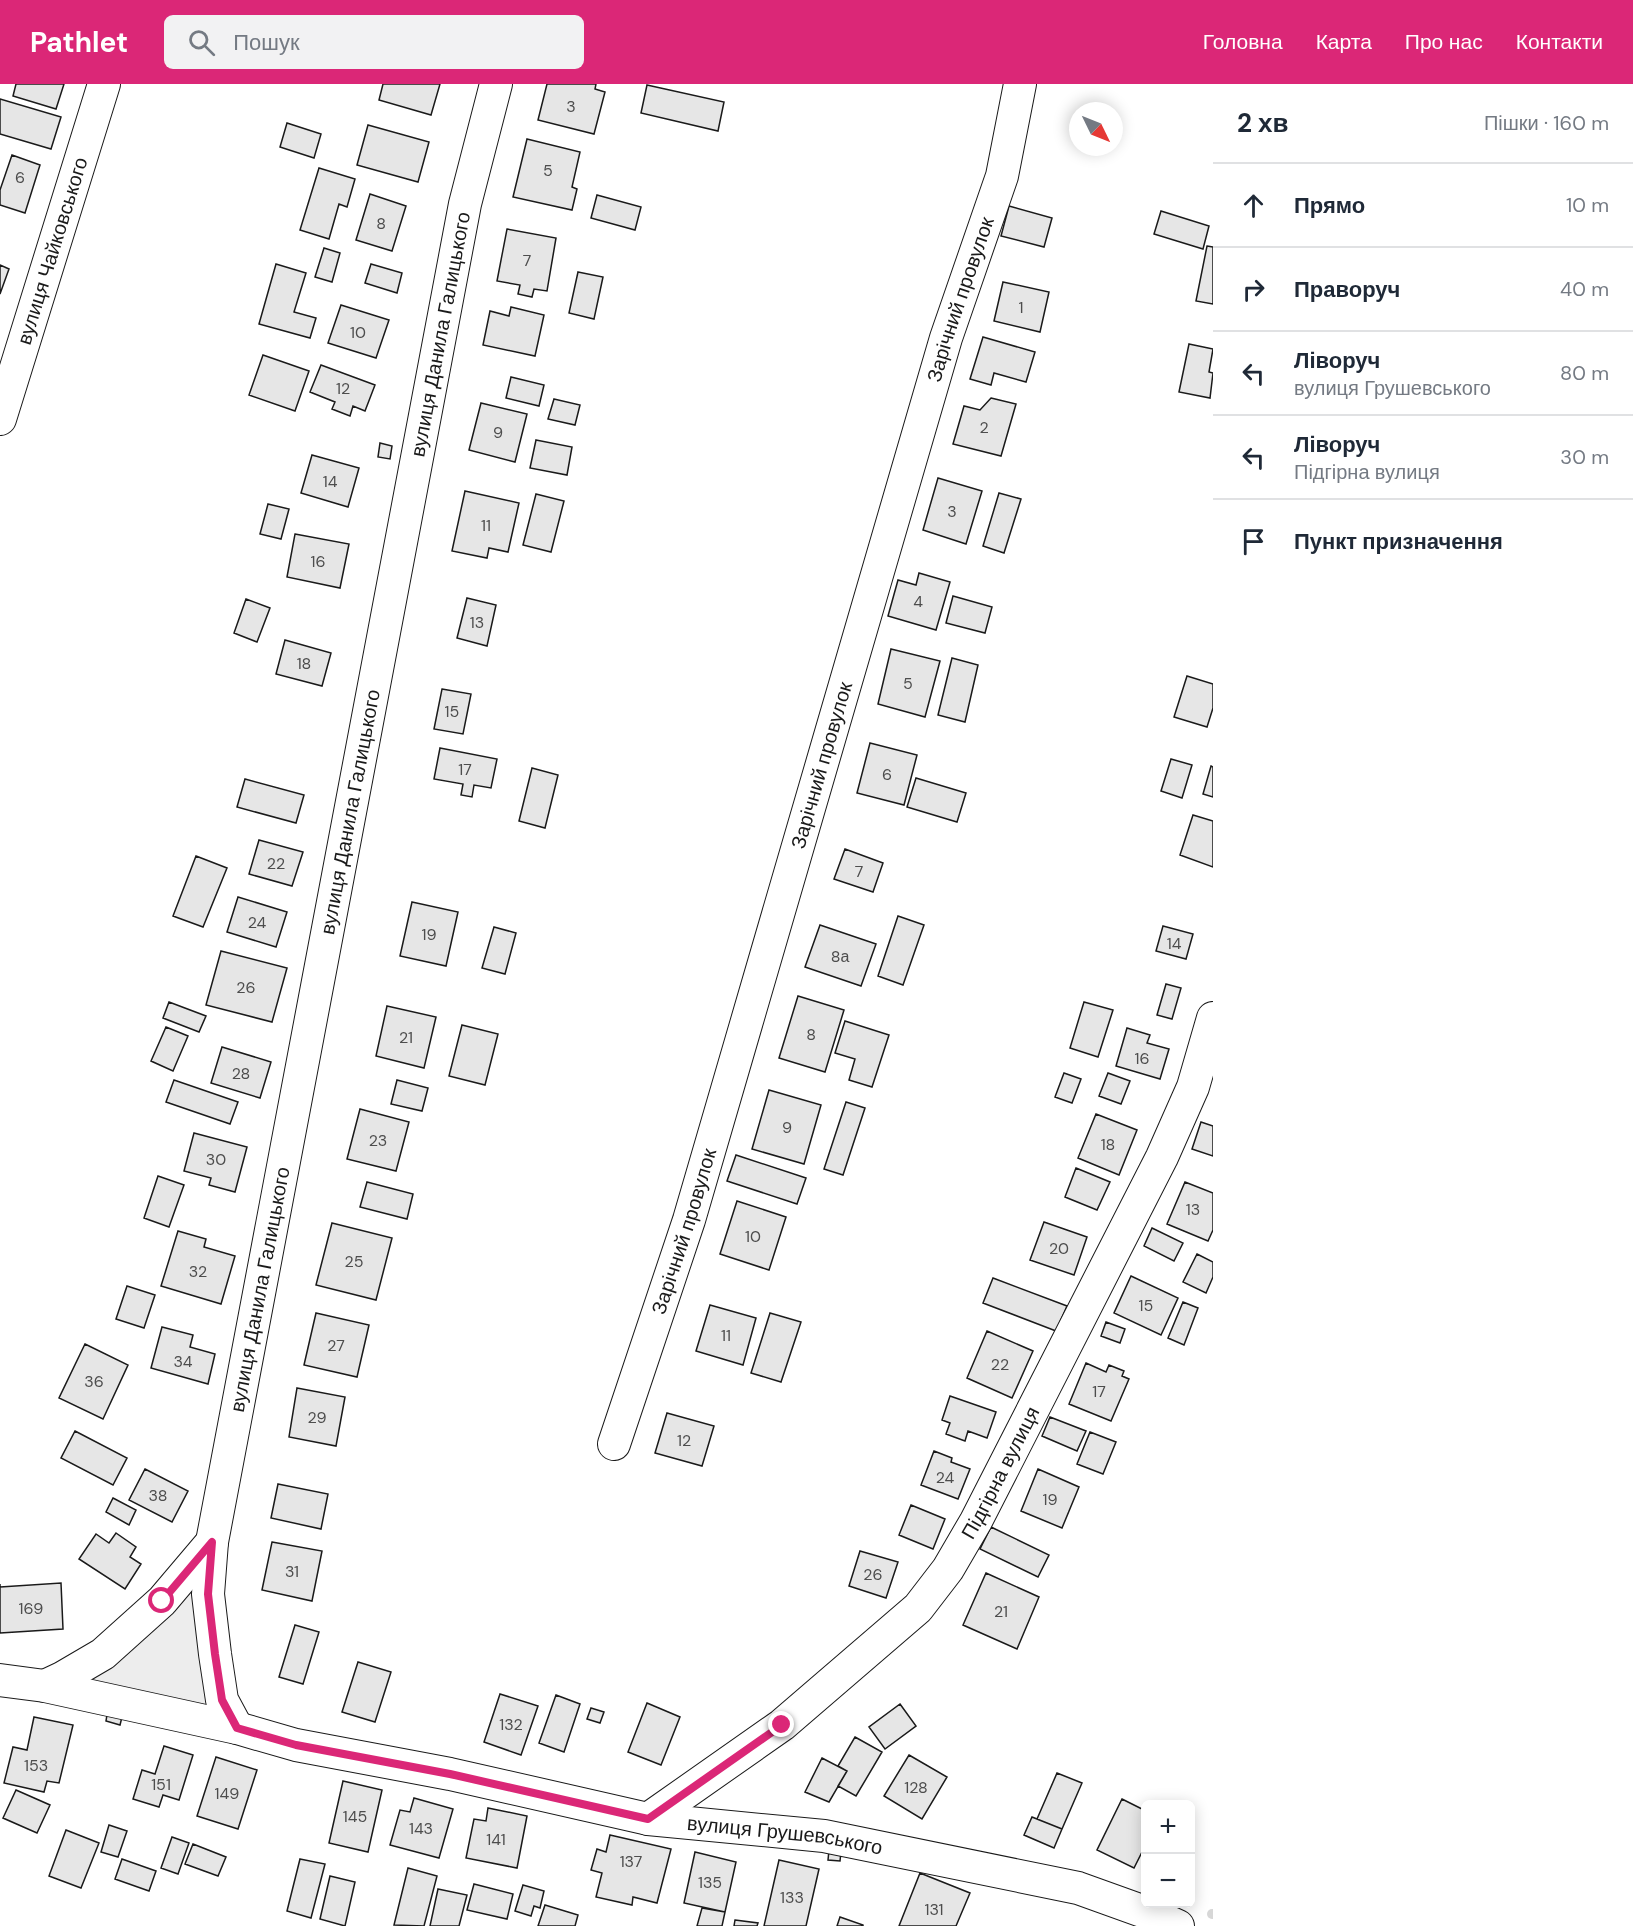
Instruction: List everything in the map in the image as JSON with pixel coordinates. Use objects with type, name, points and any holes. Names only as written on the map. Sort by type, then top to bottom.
[{"type":"street","name":"вулиця Чайковського","points":[[0,419],[104,84]]},
{"type":"street","name":"вулиця Данила Галицького","points":[[237,1728],[222,1700],[215,1654],[208,1594],[212,1542],[465,204],[496,84]]},
{"type":"street","name":"Зарічний провулок","points":[[614,1444],[689,1220],[936,371],[1002,176],[1020,84]]},
{"type":"street","name":"Підгірна вулиця","points":[[648,1819],[782,1725],[918,1608],[948,1569],[986,1500],[1162,1157],[1193,1087],[1213,1018]]},
{"type":"street","name":"вулиця Данила Галицького","points":[[45,1686],[103,1654],[162,1601],[212,1542]]},
{"type":"street","name":"вулиця Грушевського","points":[[0,1680],[45,1686],[237,1728],[296,1745],[450,1774],[648,1819],[824,1836],[1078,1888],[1178,1926]]},
{"type":"shaded area","points":[[190,1569],[237,1728],[62,1678]]},
{"type":"building","points":[[16,84],[64,84],[56,109],[13,96]]},
{"type":"building","points":[[383,84],[440,84],[431,115],[379,100]]},
{"type":"building","points":[[547,84],[596,84],[595,89],[605,92],[594,134],[538,120]]},
{"type":"building","points":[[647,85],[724,102],[718,131],[641,113]]},
{"type":"building","points":[[0,99],[61,117],[51,149],[0,134]]},
{"type":"building","points":[[287,123],[321,134],[314,158],[280,147]]},
{"type":"building","points":[[368,125],[429,142],[418,182],[357,165]]},
{"type":"building","points":[[527,139],[580,152],[572,187],[577,189],[572,210],[513,197]]},
{"type":"building","points":[[12,155],[40,165],[25,213],[0,205],[0,190]]},
{"type":"building","points":[[319,168],[355,179],[347,207],[339,204],[329,239],[300,230]]},
{"type":"building","points":[[370,194],[406,206],[392,251],[356,240]]},
{"type":"building","points":[[597,195],[641,207],[635,230],[591,218]]},
{"type":"building","points":[[1009,206],[1052,218],[1044,247],[1001,236]]},
{"type":"building","points":[[1161,211],[1209,226],[1203,249],[1154,234]]},
{"type":"building","points":[[507,229],[556,238],[547,291],[534,289],[532,297],[518,294],[520,285],[497,281]]},
{"type":"building","points":[[1207,246],[1213,247],[1213,304],[1196,301]]},
{"type":"building","points":[[324,248],[340,253],[332,282],[315,277]]},
{"type":"building","points":[[276,264],[306,273],[294,312],[316,318],[310,338],[259,324]]},
{"type":"building","points":[[371,264],[402,273],[397,293],[365,283]]},
{"type":"building","points":[[0,265],[9,269],[0,294]]},
{"type":"building","points":[[578,272],[603,277],[594,319],[569,313]]},
{"type":"building","points":[[1003,282],[1049,292],[1040,332],[994,321]]},
{"type":"building","points":[[341,305],[389,320],[376,358],[328,343]]},
{"type":"building","points":[[511,307],[544,315],[535,356],[483,345],[490,311],[509,316]]},
{"type":"building","points":[[983,337],[1035,352],[1026,382],[994,373],[991,385],[970,379]]},
{"type":"building","points":[[1189,344],[1213,349],[1209,372],[1213,373],[1210,398],[1179,392]]},
{"type":"building","points":[[263,355],[309,371],[295,411],[249,395]]},
{"type":"building","points":[[321,365],[375,385],[365,411],[353,406],[350,416],[332,409],[335,402],[310,392]]},
{"type":"building","points":[[511,377],[544,385],[539,406],[506,398]]},
{"type":"building","points":[[991,398],[1016,404],[1001,456],[953,444],[964,406],[980,410]]},
{"type":"building","points":[[554,399],[580,405],[575,425],[548,419]]},
{"type":"building","points":[[481,403],[527,414],[515,462],[469,450]]},
{"type":"building","points":[[536,440],[572,447],[567,475],[530,468]]},
{"type":"building","points":[[380,443],[392,446],[390,459],[378,457]]},
{"type":"building","points":[[312,455],[359,468],[348,507],[301,493]]},
{"type":"building","points":[[938,478],[982,491],[966,544],[923,530]]},
{"type":"building","points":[[465,491],[519,503],[508,552],[489,548],[487,558],[452,551]]},
{"type":"building","points":[[999,493],[1021,499],[1004,553],[983,546]]},
{"type":"building","points":[[536,494],[564,501],[551,552],[523,545]]},
{"type":"building","points":[[268,504],[289,509],[281,539],[260,534]]},
{"type":"building","points":[[295,534],[349,544],[340,588],[287,577]]},
{"type":"building","points":[[919,573],[950,582],[936,630],[888,616],[898,580],[916,585]]},
{"type":"building","points":[[953,596],[992,607],[985,633],[946,623]]},
{"type":"building","points":[[467,598],[496,605],[487,646],[457,638]]},
{"type":"building","points":[[246,599],[270,608],[257,642],[234,633]]},
{"type":"building","points":[[285,640],[331,653],[322,686],[276,674]]},
{"type":"building","points":[[891,649],[940,661],[925,717],[878,704]]},
{"type":"building","points":[[952,658],[978,665],[965,722],[938,715]]},
{"type":"building","points":[[1187,676],[1213,684],[1213,708],[1207,727],[1174,717]]},
{"type":"building","points":[[442,689],[471,694],[463,734],[434,729]]},
{"type":"building","points":[[870,743],[917,755],[904,805],[857,793]]},
{"type":"building","points":[[440,748],[497,759],[491,788],[474,785],[472,797],[461,795],[463,784],[434,779]]},
{"type":"building","points":[[1171,759],[1192,765],[1182,798],[1161,791]]},
{"type":"building","points":[[1211,766],[1213,767],[1213,797],[1203,794]]},
{"type":"building","points":[[532,768],[558,775],[545,828],[519,821]]},
{"type":"building","points":[[916,778],[966,793],[957,822],[907,807]]},
{"type":"building","points":[[245,779],[304,795],[296,823],[237,807]]},
{"type":"building","points":[[1193,815],[1213,821],[1213,867],[1180,855]]},
{"type":"building","points":[[259,840],[303,852],[292,886],[249,874]]},
{"type":"building","points":[[845,849],[883,863],[873,892],[834,879]]},
{"type":"building","points":[[196,856],[227,868],[203,927],[173,916]]},
{"type":"building","points":[[238,897],[287,912],[276,947],[227,932]]},
{"type":"building","points":[[412,902],[458,912],[446,966],[400,956]]},
{"type":"building","points":[[898,916],[924,925],[903,985],[878,976]]},
{"type":"building","points":[[820,925],[876,944],[861,986],[805,967]]},
{"type":"building","points":[[1163,926],[1193,934],[1186,959],[1156,951]]},
{"type":"building","points":[[494,927],[516,933],[505,974],[482,968]]},
{"type":"building","points":[[221,951],[287,968],[272,1022],[206,1005]]},
{"type":"building","points":[[1166,984],[1181,988],[1172,1019],[1157,1015]]},
{"type":"building","points":[[798,996],[844,1010],[825,1072],[779,1058]]},
{"type":"building","points":[[169,1002],[206,1016],[199,1032],[163,1018]]},
{"type":"building","points":[[1084,1002],[1113,1010],[1098,1057],[1070,1048]]},
{"type":"building","points":[[387,1006],[436,1017],[424,1068],[376,1056]]},
{"type":"building","points":[[845,1021],[889,1035],[872,1087],[849,1080],[855,1059],[835,1053]]},
{"type":"building","points":[[462,1025],[498,1034],[485,1085],[449,1076]]},
{"type":"building","points":[[166,1027],[188,1036],[173,1071],[151,1061]]},
{"type":"building","points":[[1127,1028],[1150,1035],[1147,1043],[1169,1049],[1160,1079],[1116,1066]]},
{"type":"building","points":[[222,1047],[271,1062],[260,1098],[211,1083]]},
{"type":"building","points":[[1064,1073],[1081,1079],[1072,1103],[1055,1097]]},
{"type":"building","points":[[1108,1073],[1130,1081],[1121,1104],[1099,1096]]},
{"type":"building","points":[[174,1080],[238,1102],[230,1124],[166,1102]]},
{"type":"building","points":[[397,1080],[428,1088],[422,1111],[391,1104]]},
{"type":"building","points":[[769,1090],[821,1105],[804,1164],[752,1149]]},
{"type":"building","points":[[846,1102],[865,1108],[843,1175],[824,1169]]},
{"type":"building","points":[[360,1109],[409,1122],[396,1171],[347,1159]]},
{"type":"building","points":[[1096,1114],[1137,1130],[1119,1175],[1078,1158]]},
{"type":"building","points":[[1201,1122],[1213,1126],[1213,1156],[1192,1149]]},
{"type":"building","points":[[194,1133],[247,1147],[235,1192],[209,1185],[211,1178],[184,1171]]},
{"type":"building","points":[[736,1155],[806,1178],[797,1204],[727,1181]]},
{"type":"building","points":[[1076,1168],[1110,1182],[1097,1210],[1065,1197]]},
{"type":"building","points":[[158,1176],[184,1185],[169,1227],[144,1218]]},
{"type":"building","points":[[367,1182],[413,1194],[407,1219],[360,1207]]},
{"type":"building","points":[[1185,1182],[1213,1193],[1213,1230],[1208,1241],[1167,1224]]},
{"type":"building","points":[[737,1201],[786,1217],[769,1270],[720,1254]]},
{"type":"building","points":[[1044,1222],[1087,1237],[1074,1275],[1030,1260]]},
{"type":"building","points":[[332,1223],[392,1238],[376,1300],[316,1285]]},
{"type":"building","points":[[1152,1228],[1183,1243],[1174,1261],[1144,1246]]},
{"type":"building","points":[[178,1231],[206,1239],[204,1247],[235,1256],[221,1304],[161,1286]]},
{"type":"building","points":[[1197,1254],[1213,1262],[1213,1277],[1206,1293],[1183,1282]]},
{"type":"building","points":[[1131,1276],[1178,1298],[1161,1335],[1114,1313]]},
{"type":"building","points":[[993,1278],[1067,1306],[1056,1331],[983,1303]]},
{"type":"building","points":[[127,1286],[155,1295],[144,1328],[116,1319]]},
{"type":"building","points":[[1183,1302],[1198,1308],[1184,1345],[1168,1338]]},
{"type":"building","points":[[710,1305],[756,1318],[743,1365],[696,1351]]},
{"type":"building","points":[[316,1313],[369,1325],[357,1377],[304,1365]]},
{"type":"building","points":[[770,1313],[801,1322],[781,1382],[751,1373]]},
{"type":"building","points":[[1106,1322],[1125,1329],[1120,1343],[1101,1336]]},
{"type":"building","points":[[162,1327],[193,1335],[190,1347],[215,1354],[208,1384],[151,1368]]},
{"type":"building","points":[[987,1331],[1033,1351],[1012,1398],[967,1378]]},
{"type":"building","points":[[85,1344],[128,1365],[103,1419],[59,1398]]},
{"type":"building","points":[[1086,1363],[1106,1372],[1109,1365],[1124,1371],[1122,1376],[1129,1379],[1111,1421],[1069,1404]]},
{"type":"building","points":[[297,1388],[345,1397],[336,1446],[289,1437]]},
{"type":"building","points":[[950,1396],[996,1412],[987,1438],[968,1431],[965,1441],[946,1434],[950,1423],[942,1420]]},
{"type":"building","points":[[667,1413],[714,1426],[702,1466],[655,1453]]},
{"type":"building","points":[[1050,1417],[1086,1431],[1077,1451],[1042,1436]]},
{"type":"building","points":[[75,1431],[127,1458],[113,1485],[61,1458]]},
{"type":"building","points":[[1090,1432],[1116,1442],[1103,1474],[1077,1464]]},
{"type":"building","points":[[934,1451],[952,1458],[951,1462],[970,1469],[958,1499],[921,1485]]},
{"type":"building","points":[[145,1469],[188,1491],[172,1522],[129,1500]]},
{"type":"building","points":[[1038,1469],[1079,1487],[1062,1528],[1021,1511]]},
{"type":"building","points":[[278,1484],[328,1494],[321,1529],[271,1518]]},
{"type":"building","points":[[113,1498],[136,1510],[129,1525],[106,1512]]},
{"type":"building","points":[[911,1505],[945,1519],[933,1549],[899,1535]]},
{"type":"building","points":[[991,1527],[1049,1555],[1038,1577],[980,1549]]},
{"type":"building","points":[[116,1533],[136,1547],[130,1557],[141,1564],[125,1589],[79,1559],[96,1534],[109,1543]]},
{"type":"building","points":[[272,1542],[322,1551],[312,1601],[262,1590]]},
{"type":"building","points":[[860,1551],[898,1562],[886,1598],[849,1586]]},
{"type":"building","points":[[986,1573],[1039,1597],[1017,1649],[963,1625]]},
{"type":"building","points":[[61,1583],[63,1629],[0,1633],[0,1587]]},
{"type":"building","points":[[295,1625],[319,1632],[303,1684],[279,1677]]},
{"type":"building","points":[[358,1662],[391,1672],[375,1722],[342,1712]]},
{"type":"building","points":[[500,1694],[538,1706],[521,1755],[484,1742]]},
{"type":"building","points":[[556,1695],[580,1704],[564,1752],[539,1743]]},
{"type":"building","points":[[647,1703],[680,1717],[661,1765],[628,1752]]},
{"type":"building","points":[[900,1704],[916,1726],[885,1749],[869,1727]]},
{"type":"building","points":[[591,1708],[604,1712],[600,1723],[587,1719]]},
{"type":"building","points":[[108,1709],[123,1713],[120,1725],[106,1721]]},
{"type":"building","points":[[34,1717],[73,1725],[59,1783],[47,1781],[44,1792],[4,1783],[13,1747],[27,1750]]},
{"type":"building","points":[[855,1737],[882,1752],[856,1796],[838,1786],[847,1771],[838,1766]]},
{"type":"building","points":[[164,1746],[193,1755],[179,1800],[163,1795],[159,1807],[133,1799],[142,1770],[155,1774]]},
{"type":"building","points":[[909,1755],[947,1777],[922,1819],[884,1796]]},
{"type":"building","points":[[216,1757],[257,1770],[238,1829],[197,1816]]},
{"type":"building","points":[[822,1758],[847,1771],[829,1802],[805,1792]]},
{"type":"building","points":[[1057,1773],[1082,1783],[1062,1829],[1037,1819]]},
{"type":"building","points":[[343,1781],[382,1790],[368,1852],[329,1843]]},
{"type":"building","points":[[16,1790],[50,1805],[37,1833],[3,1818]]},
{"type":"building","points":[[414,1798],[453,1809],[439,1858],[390,1845],[400,1810],[410,1812]]},
{"type":"building","points":[[1122,1799],[1141,1808],[1141,1854],[1134,1868],[1097,1850]]},
{"type":"building","points":[[488,1808],[527,1816],[517,1868],[466,1858],[474,1819],[486,1821]]},
{"type":"building","points":[[1032,1817],[1062,1829],[1054,1848],[1024,1835]]},
{"type":"building","points":[[109,1825],[127,1831],[118,1857],[101,1852]]},
{"type":"building","points":[[66,1830],[99,1843],[81,1888],[49,1876]]},
{"type":"building","points":[[610,1835],[671,1849],[657,1903],[633,1897],[632,1905],[596,1897],[602,1873],[591,1870],[597,1849],[606,1852]]},
{"type":"building","points":[[172,1837],[189,1843],[178,1874],[161,1868]]},
{"type":"building","points":[[193,1844],[226,1857],[218,1876],[185,1864]]},
{"type":"building","points":[[829,1850],[841,1852],[840,1861],[828,1860]]},
{"type":"building","points":[[695,1852],[736,1862],[725,1912],[684,1903]]},
{"type":"building","points":[[122,1859],[156,1871],[149,1891],[115,1879]]},
{"type":"building","points":[[300,1859],[325,1864],[311,1918],[287,1911]]},
{"type":"building","points":[[779,1860],[819,1869],[806,1926],[764,1926]]},
{"type":"building","points":[[408,1868],[437,1876],[424,1926],[394,1925]]},
{"type":"building","points":[[920,1873],[970,1893],[956,1926],[899,1926]]},
{"type":"building","points":[[330,1876],[355,1882],[345,1926],[320,1919]]},
{"type":"building","points":[[474,1884],[513,1894],[507,1919],[467,1910]]},
{"type":"building","points":[[523,1885],[544,1891],[540,1908],[534,1906],[531,1916],[515,1911]]},
{"type":"building","points":[[438,1889],[467,1895],[459,1926],[430,1926]]},
{"type":"building","points":[[545,1905],[578,1915],[575,1926],[538,1926]]},
{"type":"building","points":[[702,1908],[725,1912],[722,1926],[697,1926]]},
{"type":"building","points":[[840,1917],[863,1925],[863,1926],[837,1926]]},
{"type":"building","points":[[735,1920],[758,1923],[757,1926],[734,1926]]},
{"type":"route","points":[[162,1601],[212,1542],[208,1594],[215,1654],[222,1700],[237,1728],[296,1745],[450,1774],[648,1819],[782,1725]]}]
